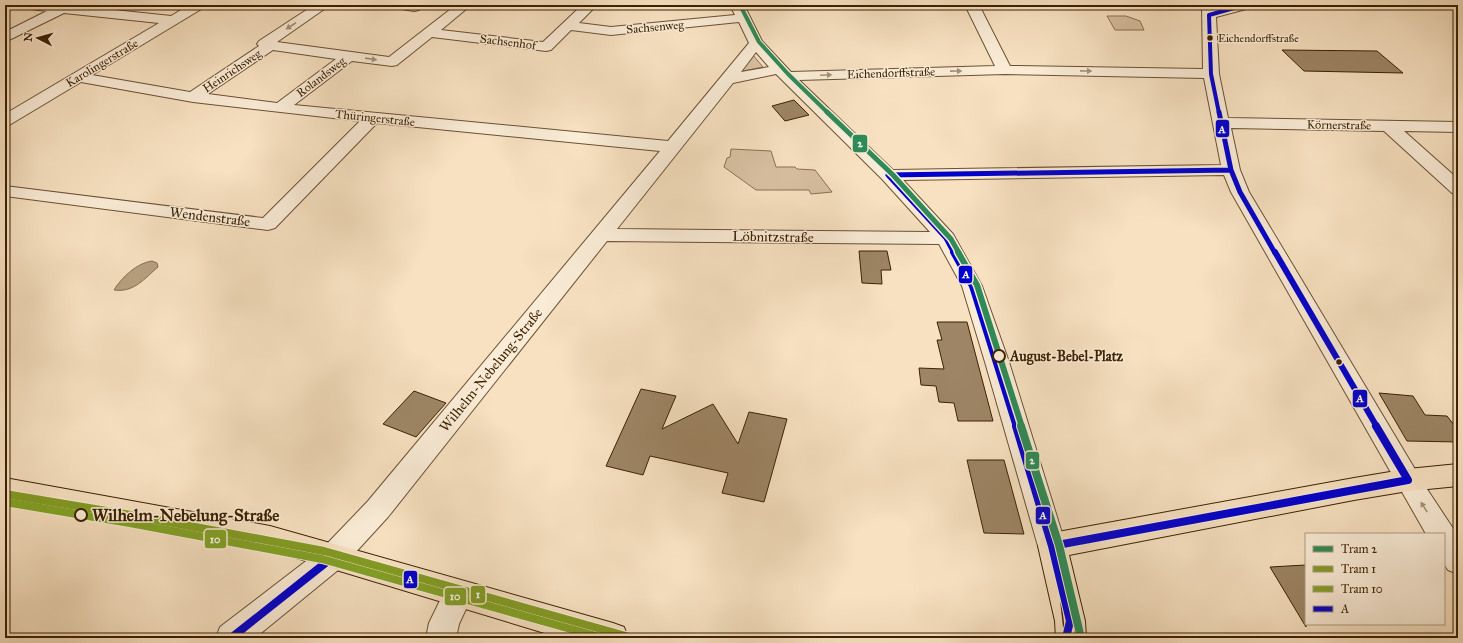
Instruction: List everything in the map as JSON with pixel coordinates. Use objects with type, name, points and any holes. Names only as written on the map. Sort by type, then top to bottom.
[{"type":"main road","points":[[1072,632],[1052,546],[1354,489],[1408,480],[1458,475]]},
{"type":"main road","points":[[5,489],[270,538],[613,638]]},
{"type":"street","points":[[28,5],[66,7],[173,20]]},
{"type":"street","name":"Karolingerstraße","points":[[5,121],[198,5]]},
{"type":"street","name":"Heinrichsweg","points":[[323,5],[264,44],[349,56]]},
{"type":"street","name":"Rolandsweg","points":[[280,108],[349,56],[392,62],[464,5]]},
{"type":"street","name":"Sachsenhof","points":[[430,33],[546,47],[589,6],[584,5]]},
{"type":"street","points":[[736,5],[756,43],[783,73],[888,175],[946,238],[972,286],[997,362],[1052,546]]},
{"type":"street","points":[[972,5],[1005,70]]},
{"type":"street","points":[[1245,5],[1209,10],[1211,74],[1231,170],[1240,192],[1440,533]]},
{"type":"street","points":[[5,38],[66,7]]},
{"type":"street","name":"Sachsenweg","points":[[568,26],[611,31],[742,18]]},
{"type":"street","name":"Wilhelm-Nebelung-Straße","points":[[231,638],[333,557],[388,496],[756,43]]},
{"type":"street","name":"Heinrichsweg","points":[[193,97],[270,45]]},
{"type":"street","name":"Eichendorffstraße","points":[[783,73],[802,75],[1005,70],[1211,74]]},
{"type":"street","points":[[728,79],[783,73]]},
{"type":"street","name":"Thüringerstraße","points":[[79,77],[193,97],[280,108],[672,147]]},
{"type":"street","name":"Wendenstraße","points":[[5,191],[268,224],[372,118]]},
{"type":"street","name":"Körnerstraße","points":[[1221,123],[1458,127]]},
{"type":"street","points":[[1387,125],[1458,189]]},
{"type":"street","points":[[888,175],[1231,170]]},
{"type":"street","name":"Löbnitzstraße","points":[[601,235],[946,238]]},
{"type":"street","points":[[1445,541],[1458,561]]},
{"type":"street","points":[[441,638],[444,623],[458,594]]},
{"type":"shaded area","points":[[1107,16],[1126,16],[1140,21],[1144,30],[1115,30]]},
{"type":"shaded area","points":[[752,54],[763,67],[738,72]]},
{"type":"shaded area","points":[[731,149],[771,151],[776,167],[795,167],[797,169],[815,170],[832,192],[811,194],[809,190],[756,190],[724,167],[727,158],[730,157]]},
{"type":"shaded area","points":[[152,261],[157,263],[158,267],[139,284],[127,289],[114,290],[130,271],[146,262]]},
{"type":"building","points":[[1282,50],[1377,51],[1403,73],[1304,71]]},
{"type":"building","points":[[794,100],[809,115],[785,121],[772,106]]},
{"type":"building","points":[[859,251],[887,251],[891,270],[881,270],[882,284],[862,283]]},
{"type":"building","points":[[937,322],[967,322],[993,421],[958,421],[954,403],[939,402],[936,386],[921,385],[919,368],[944,369],[937,340],[942,340]]},
{"type":"building","points":[[641,389],[676,396],[662,429],[713,404],[738,444],[749,412],[787,419],[764,502],[722,493],[728,473],[650,456],[643,475],[606,466]]},
{"type":"building","points":[[414,391],[446,403],[416,437],[383,424]]},
{"type":"building","points":[[1379,393],[1413,396],[1425,415],[1447,416],[1458,430],[1458,442],[1407,441]]},
{"type":"building","points":[[967,460],[1004,460],[1024,534],[984,533]]},
{"type":"building","points":[[1305,565],[1306,627],[1270,567]]},
{"type":"tram line","name":"2","points":[[740,5],[759,42],[788,74],[893,175],[951,239],[977,285],[1059,545],[1081,638]]},
{"type":"tram line","name":"1","points":[[5,494],[131,515],[324,551],[633,638]]},
{"type":"tram line","name":"10","points":[[5,502],[130,523],[322,559],[603,638]]},
{"type":"tram line","points":[[1061,603],[1065,638]]},
{"type":"tram line","points":[[1074,604],[1075,638]]},
{"type":"transit line","name":"A","points":[[1052,546],[1408,480],[1240,192],[1231,170],[1211,74],[1209,15],[1245,5]]},
{"type":"transit line","name":"A","points":[[888,175],[1231,170]]},
{"type":"transit line","name":"A","points":[[888,175],[946,238],[972,286],[997,362],[1052,546],[1070,621],[1066,638]]},
{"type":"transit line","name":"A","points":[[231,638],[333,557],[613,638]]},
{"type":"place","name":"Eichendorffstraße","points":[[1210,38]]},
{"type":"place","name":"August-Bebel-Platz","points":[[999,356]]},
{"type":"place","name":"Wilhelm-Nebelung-Straße","points":[[81,515]]}]
